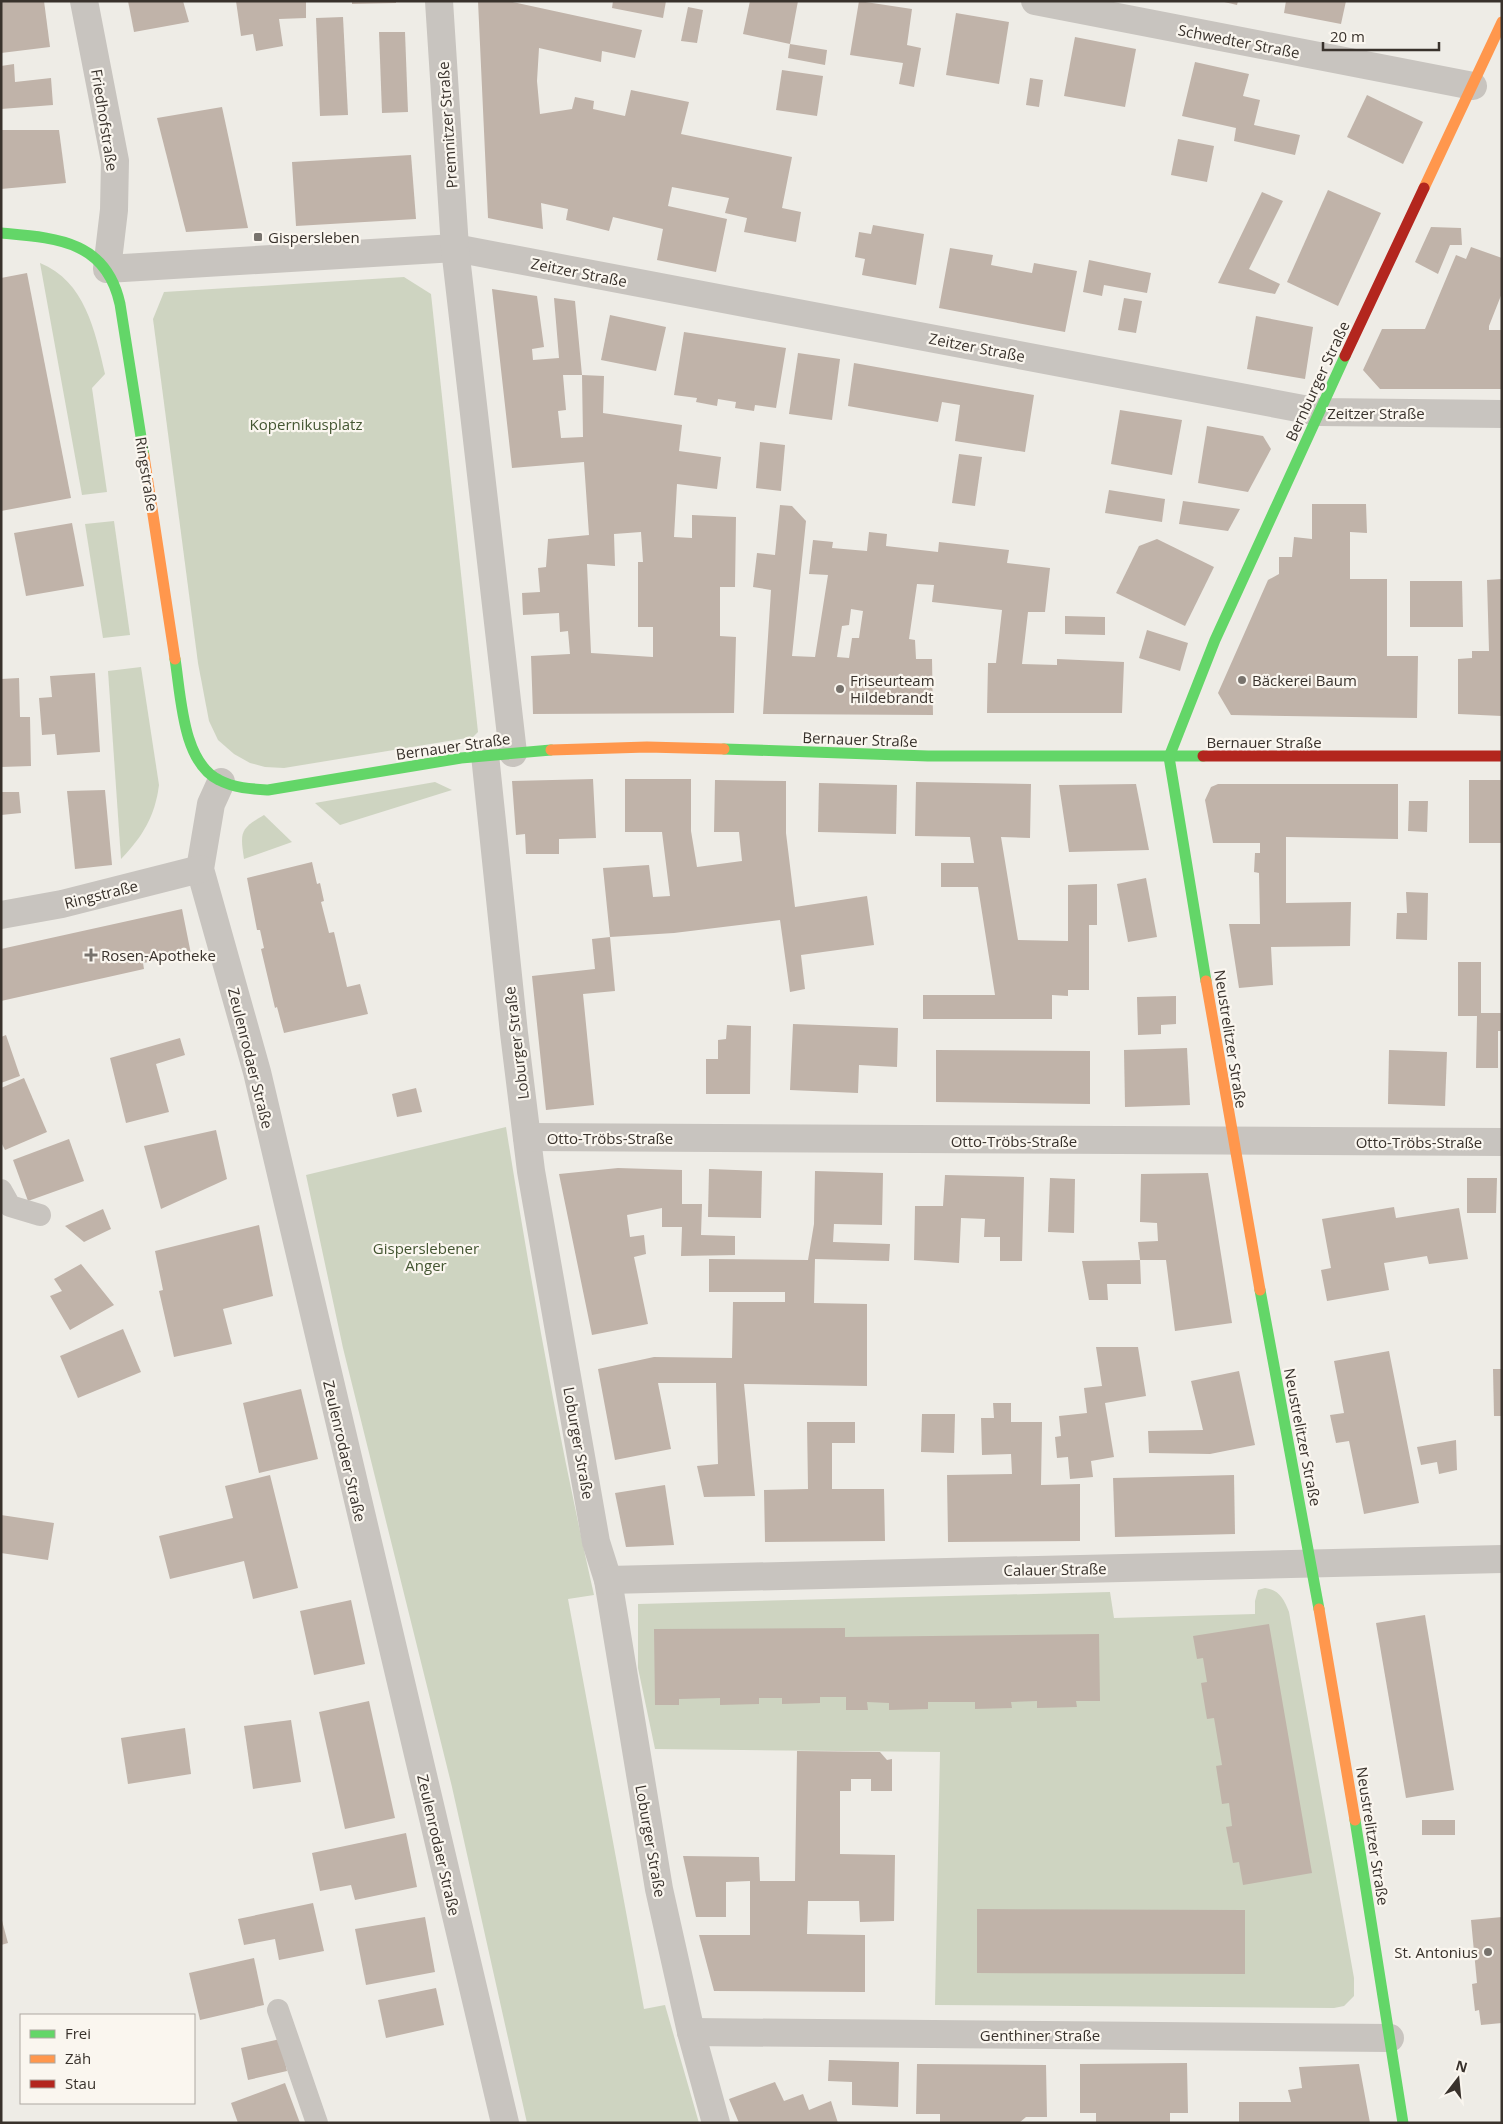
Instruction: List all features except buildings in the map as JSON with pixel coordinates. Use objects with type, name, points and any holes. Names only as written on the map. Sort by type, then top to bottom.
[{"type":"street","name":"Friedhofstraße","points":[[84,1],[115,161],[114,210],[107,269]]},
{"type":"street","name":"Premnitzer Straße","points":[[439,1],[455,248]]},
{"type":"street","name":"Schwedter Straße","points":[[1035,1],[1472,86]]},
{"type":"street","name":"Bernburger Straße","points":[[1169,757],[1216,640],[1319,412],[1502,22]]},
{"type":"street","name":"Ringstraße","points":[[1,233],[62,239],[84,250],[107,269],[114,280],[125,329],[169,622],[189,740],[194,758],[200,766],[221,782]]},
{"type":"street","points":[[107,269],[455,248],[513,753]]},
{"type":"street","name":"Zeitzer Straße","points":[[455,248],[1319,412],[1502,414]]},
{"type":"street","name":"Bernauer Straße","points":[[221,782],[246,789],[268,790],[485,755],[647,747],[918,756],[1502,756]]},
{"type":"street","name":"Loburger Straße","points":[[485,755],[514,1033],[527,1137],[596,1542],[608,1580],[659,1889],[691,2032],[716,2123]]},
{"type":"street","name":"Neustrelitzer Straße","points":[[1169,757],[1233,1142],[1311,1563],[1403,2123]]},
{"type":"street","name":"Zeulenrodaer Straße","points":[[221,782],[211,804],[200,869],[256,1072],[505,2123]]},
{"type":"street","name":"Ringstraße","points":[[1,915],[62,904],[200,869]]},
{"type":"street","name":"Otto-Tröbs-Straße","points":[[527,1137],[1502,1142]]},
{"type":"street","name":"Calauer Straße","points":[[608,1580],[1502,1559]]},
{"type":"street","name":"Genthiner Straße","points":[[691,2032],[1390,2038]]},
{"type":"lane","points":[[1,1190],[10,1206],[40,1215]]},
{"type":"lane","points":[[278,2010],[317,2123]]},
{"type":"green space","points":[[40,263],[55,271],[68,282],[78,295],[86,309],[97,341],[105,374],[92,388],[107,492],[82,495]]},
{"type":"green space","name":"Kopernikusplatz","points":[[404,277],[431,294],[478,732],[473,737],[284,768],[265,767],[250,763],[234,754],[218,740],[209,721],[198,663],[153,319],[164,292]]},
{"type":"green space","points":[[114,521],[130,635],[103,638],[85,524]]},
{"type":"green space","points":[[141,667],[159,785],[147,825],[136,842],[121,859],[108,671]]},
{"type":"green space","points":[[435,782],[452,790],[340,825],[315,803]]},
{"type":"green space","points":[[264,815],[292,842],[244,859],[242,837],[244,832],[250,824]]},
{"type":"green space","name":"Gisperslebener Anger","points":[[506,1127],[546,1362],[594,1595],[568,1599],[644,2009],[665,2005],[699,2123],[527,2123],[452,1787],[343,1348],[306,1175]]},
{"type":"green space","points":[[1265,1588],[1274,1591],[1280,1596],[1289,1612],[1354,1978],[1354,1996],[1344,2006],[1334,2008],[935,2005],[940,1752],[655,1749],[638,1668],[638,1604],[1110,1592],[1114,1618],[1255,1614],[1255,1601],[1258,1590]]},
{"type":"traffic: fast","points":[[1,233],[41,237],[76,246],[91,255],[103,267],[113,283],[120,304],[144,456]]},
{"type":"traffic: fast","points":[[1206,981],[1169,757],[1215,640],[1345,356]]},
{"type":"traffic: fast","points":[[175,659],[185,726],[197,759],[207,771],[219,780],[249,789],[268,790],[461,758],[551,750]]},
{"type":"traffic: fast","points":[[724,749],[928,756],[1203,756]]},
{"type":"traffic: fast","points":[[1260,1290],[1319,1609]]},
{"type":"traffic: fast","points":[[1355,1820],[1403,2123]]},
{"type":"traffic: slow","points":[[1424,188],[1502,22]]},
{"type":"traffic: slow","points":[[144,456],[175,659]]},
{"type":"traffic: slow","points":[[551,750],[647,747],[724,749]]},
{"type":"traffic: slow","points":[[1206,981],[1260,1290]]},
{"type":"traffic: slow","points":[[1319,1609],[1355,1820]]},
{"type":"traffic: jam","points":[[1345,356],[1424,188]]},
{"type":"traffic: jam","points":[[1203,756],[1502,756]]},
{"type":"place","name":"Gispersleben","points":[[258,237]]},
{"type":"place","name":"Bäckerei Baum","points":[[1242,680]]},
{"type":"place","name":"Friseurteam Hildebrandt","points":[[840,689]]},
{"type":"place","name":"Rosen-Apotheke","points":[[91,955]]},
{"type":"place","name":"St. Antonius","points":[[1488,1952]]}]
